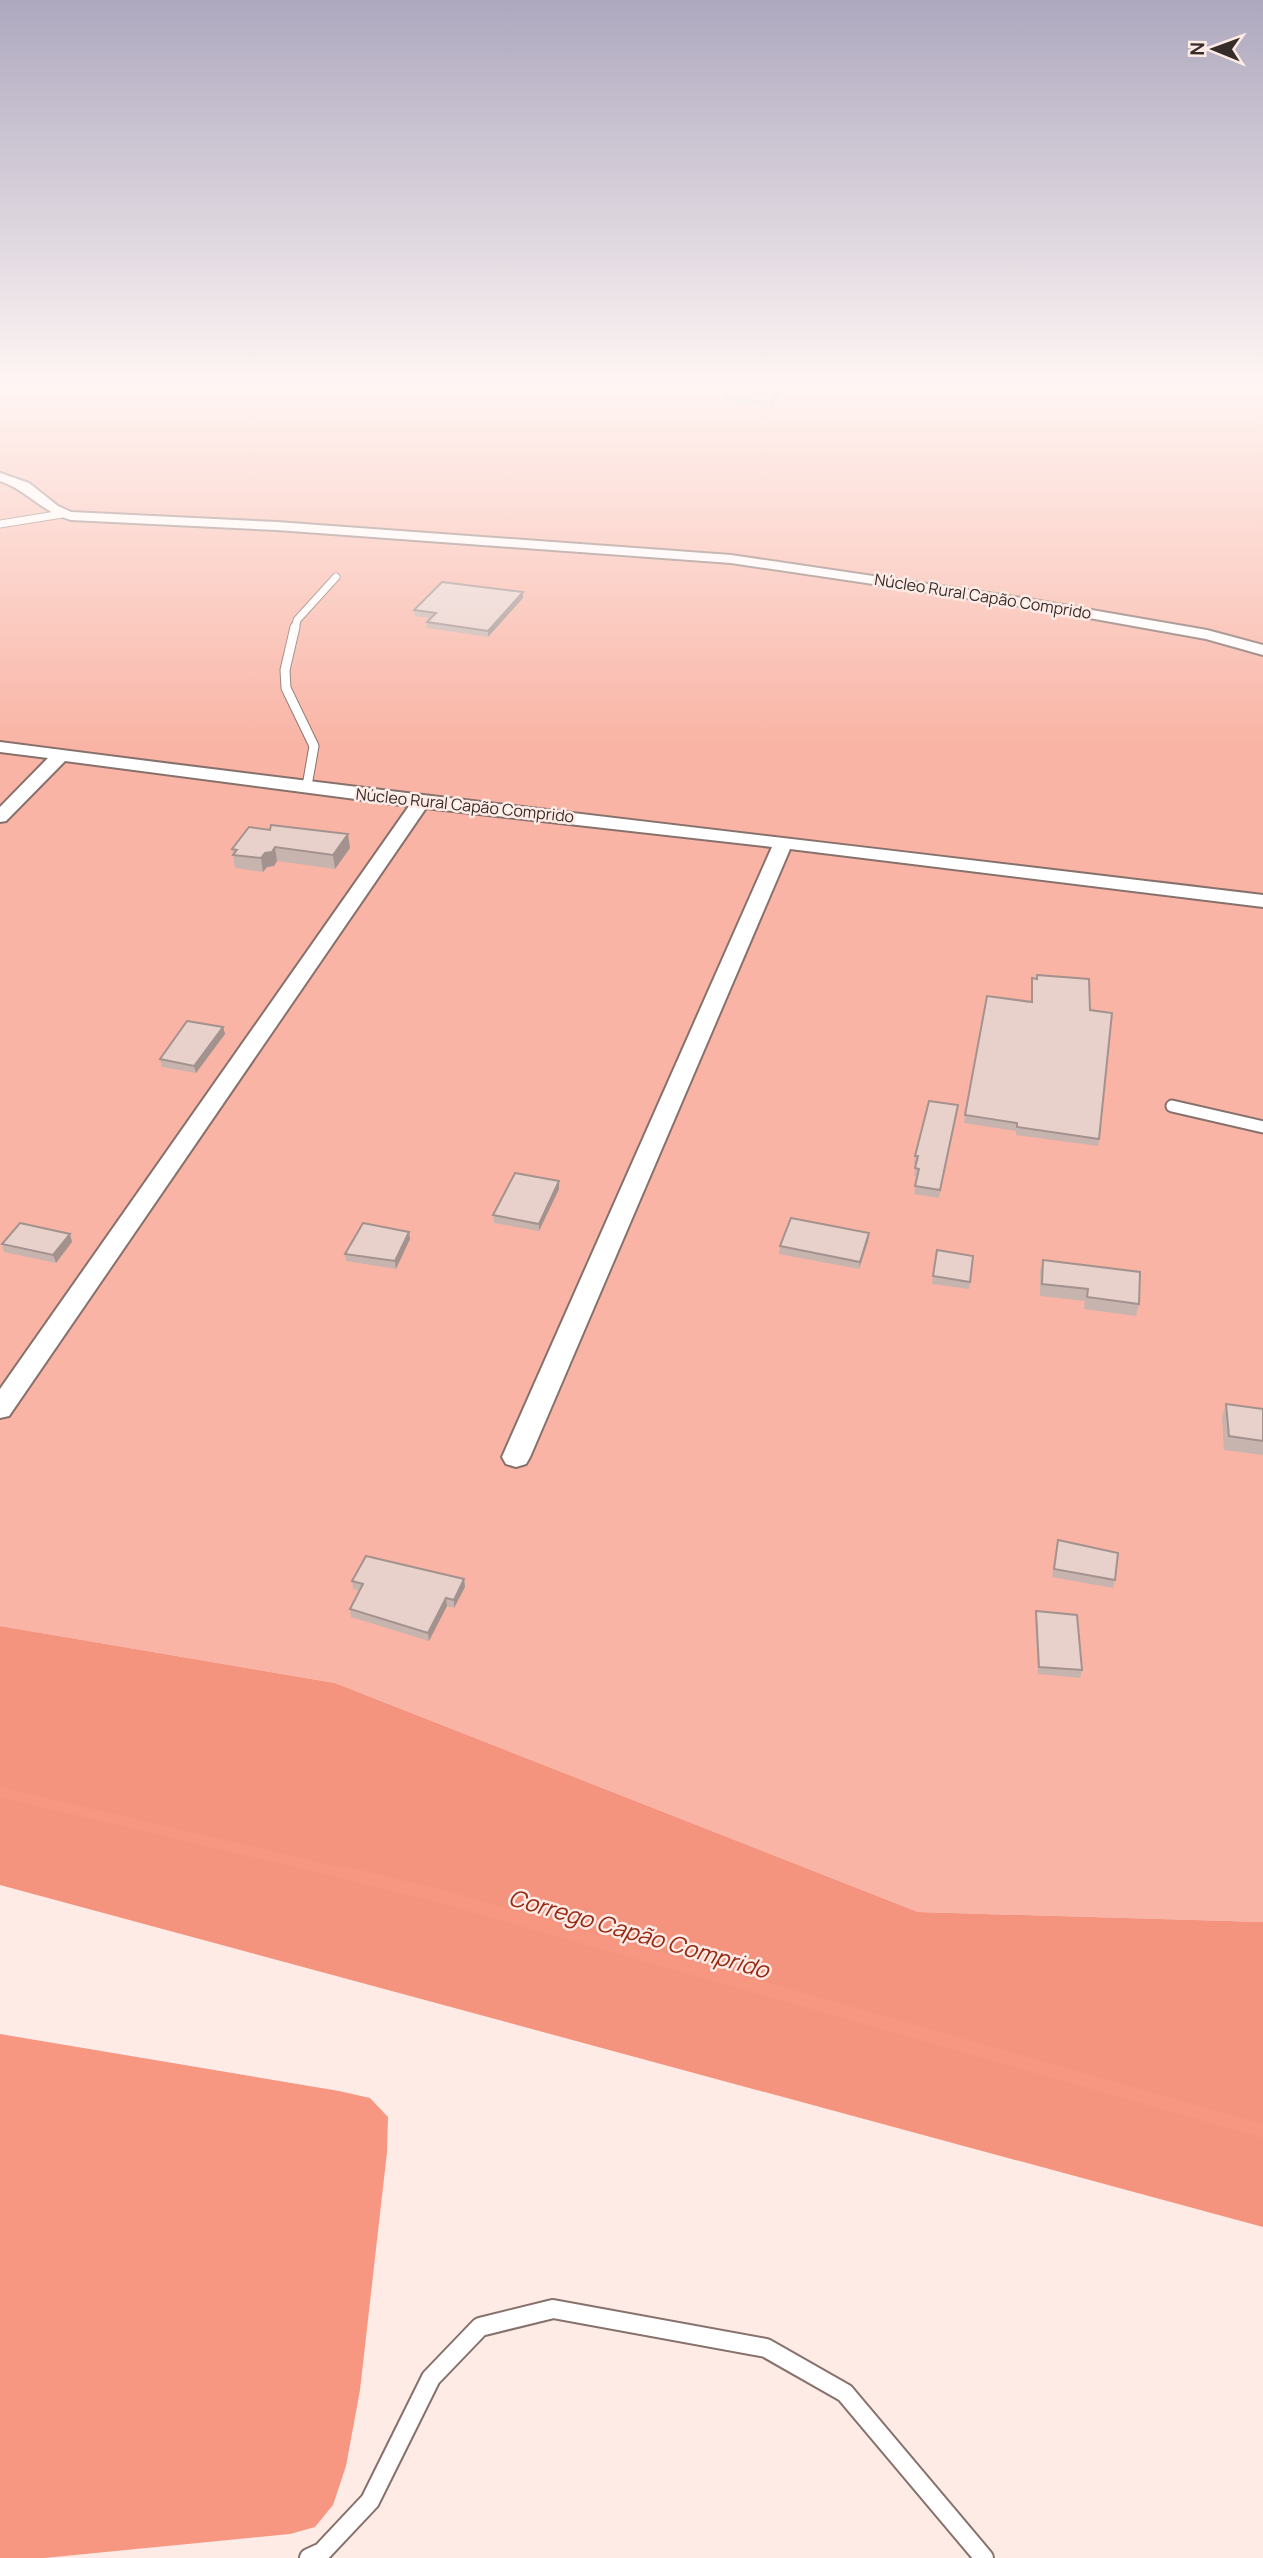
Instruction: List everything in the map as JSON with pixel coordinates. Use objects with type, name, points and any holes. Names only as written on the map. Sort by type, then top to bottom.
[{"type":"street","points":[[51,505],[62,514]]},
{"type":"street","name":"Núcleo Rural Capão Comprido","points":[[62,514],[277,526],[731,559],[1028,603],[1207,635],[1263,650]]},
{"type":"street","name":"Núcleo Rural Capão Comprido","points":[[0,747],[421,802],[1263,901]]},
{"type":"street","points":[[0,817],[62,754]]},
{"type":"street","points":[[0,1409],[421,802]]},
{"type":"street","points":[[516,1457],[783,843]]},
{"type":"lane","points":[[0,524],[62,514]]},
{"type":"lane","points":[[307,786],[314,746],[286,688],[285,670],[297,621],[336,577]]},
{"type":"lane","points":[[1172,1106],[1263,1127]]},
{"type":"lane","points":[[309,2558],[322,2552],[370,2501],[431,2378],[480,2327],[553,2309],[766,2348],[845,2393],[984,2558]]},
{"type":"shaded area","points":[[0,505],[1263,505],[1263,1922],[918,1912],[335,1683],[0,1626]]},
{"type":"shaded area","points":[[0,1626],[335,1683],[918,1912],[1263,1922],[1263,2227],[0,1885]]},
{"type":"shaded area","points":[[0,2034],[339,2091],[370,2098],[388,2117],[387,2152],[360,2390],[346,2466],[333,2505],[315,2527],[290,2534],[44,2558],[0,2558]]},
{"type":"building","points":[[442,582],[523,592],[488,631],[427,622],[436,613],[414,610]]},
{"type":"building","points":[[271,825],[348,834],[333,855],[275,847],[261,858],[233,855],[237,850],[232,849],[249,827],[270,830]]},
{"type":"building","points":[[1037,975],[1089,979],[1090,1010],[1112,1013],[1099,1139],[1017,1127],[1017,1123],[965,1115],[987,996],[1032,1002],[1032,978],[1037,979]]},
{"type":"building","points":[[187,1021],[223,1027],[194,1066],[160,1059]]},
{"type":"building","points":[[929,1101],[958,1105],[940,1190],[915,1186],[919,1169],[915,1168],[918,1156],[915,1156]]},
{"type":"building","points":[[515,1173],[559,1181],[539,1224],[493,1215]]},
{"type":"building","points":[[791,1218],[869,1233],[860,1262],[780,1246]]},
{"type":"building","points":[[20,1223],[70,1234],[53,1255],[2,1244]]},
{"type":"building","points":[[363,1223],[409,1232],[395,1261],[345,1254]]},
{"type":"building","points":[[937,1250],[973,1256],[970,1282],[933,1276]]},
{"type":"building","points":[[1043,1260],[1140,1272],[1139,1304],[1087,1297],[1088,1289],[1042,1284]]},
{"type":"building","points":[[1226,1404],[1263,1409],[1263,1441],[1229,1436]]},
{"type":"building","points":[[1058,1540],[1118,1553],[1115,1580],[1054,1569]]},
{"type":"building","points":[[366,1556],[464,1579],[454,1600],[446,1598],[428,1633],[350,1609],[363,1584],[352,1581]]},
{"type":"building","points":[[1036,1611],[1077,1615],[1082,1670],[1039,1667]]},
{"type":"waterway","name":"Corrego Capão Comprido","points":[[0,1792],[355,1876]]},
{"type":"waterway","name":"Corrego Capão Comprido","points":[[348,1874],[432,1894],[1263,2131]]}]
